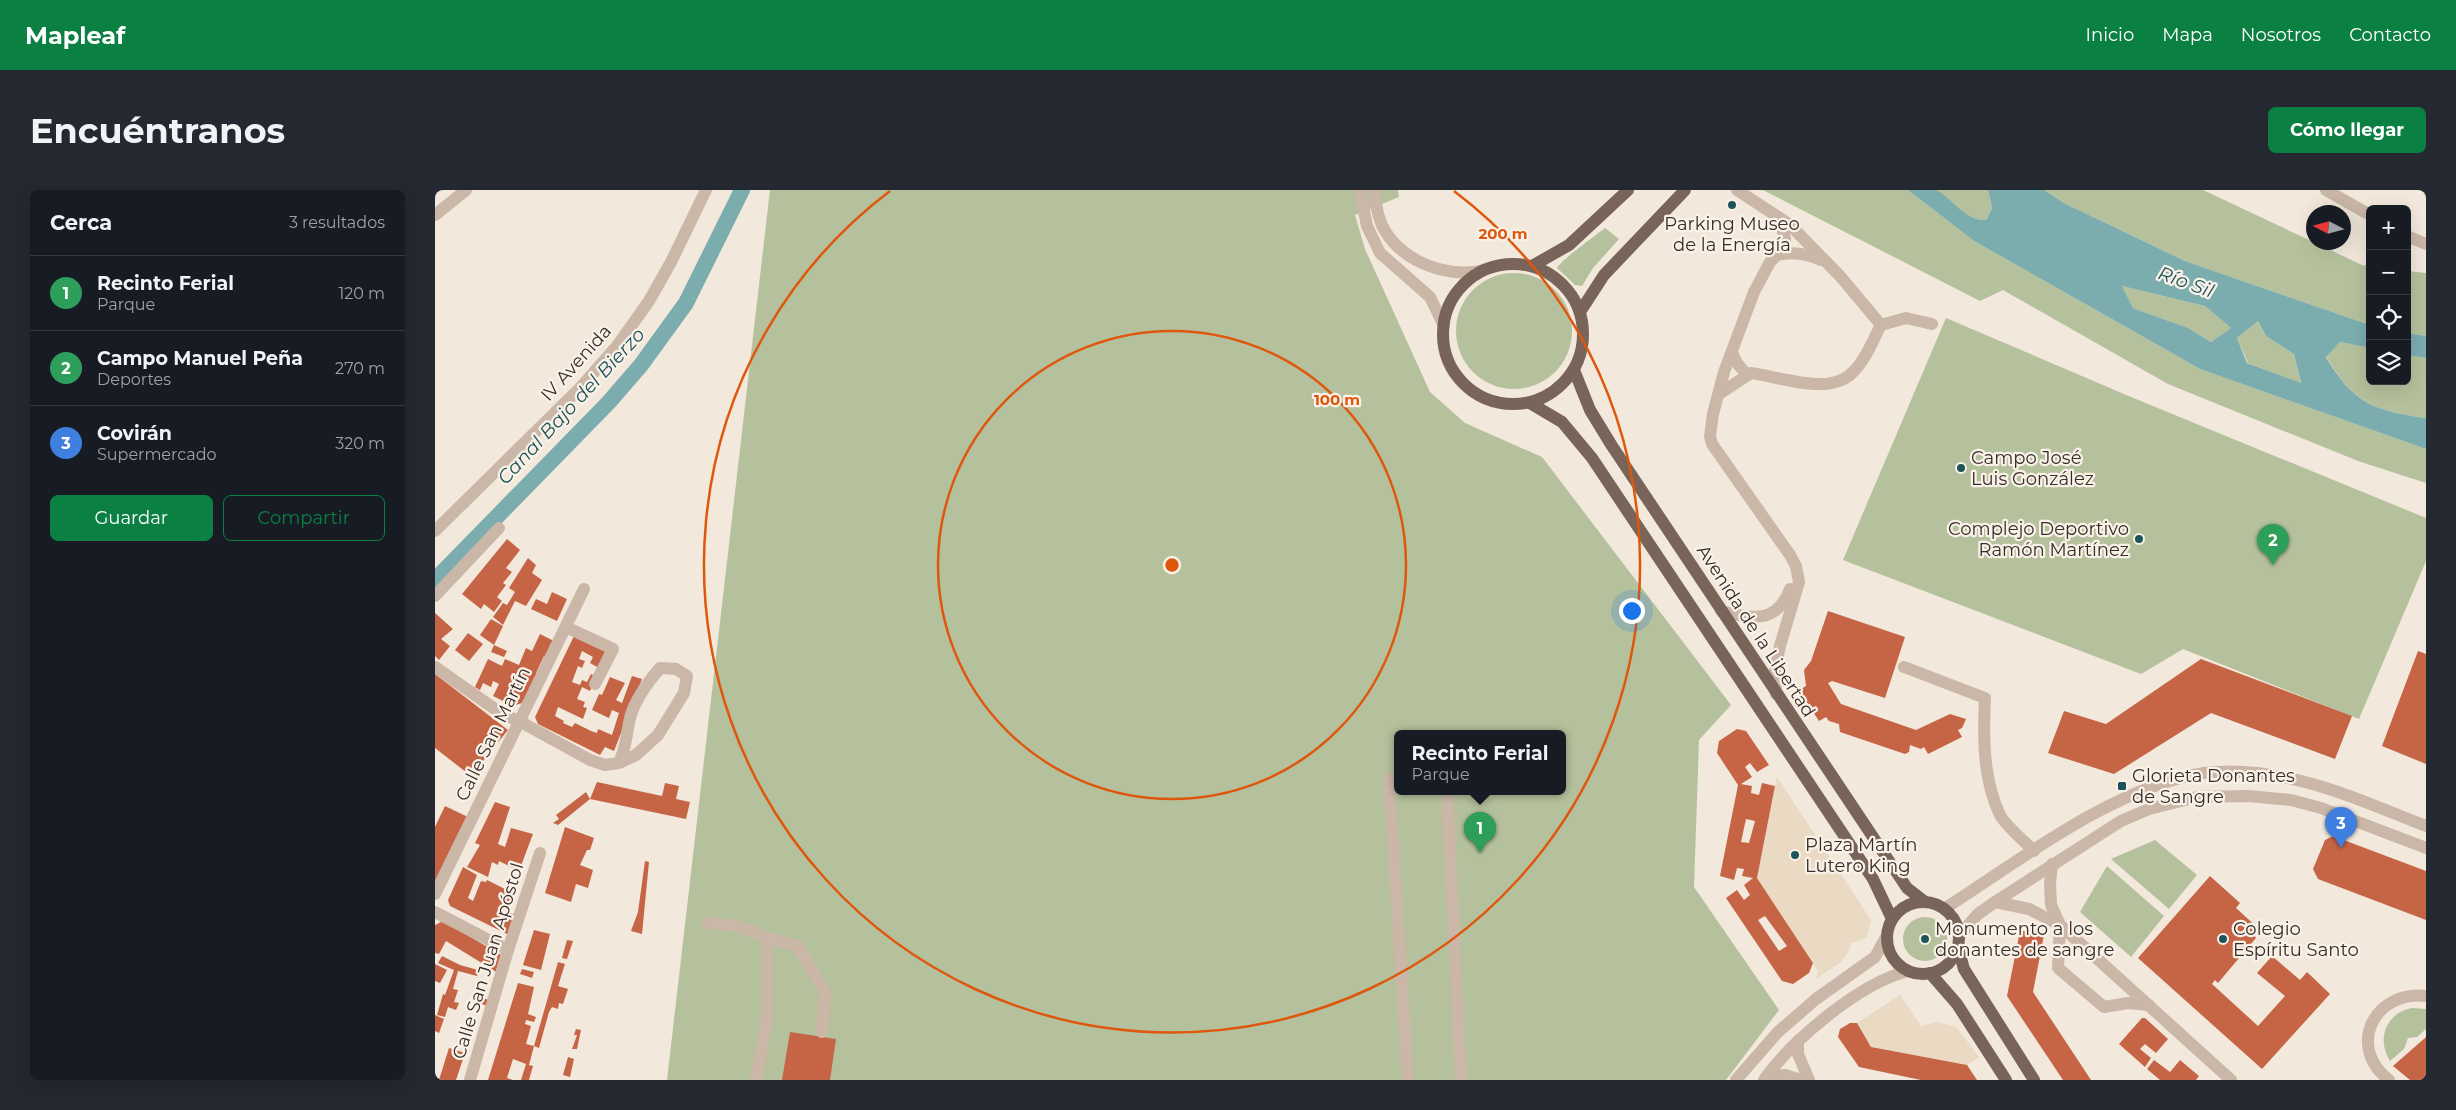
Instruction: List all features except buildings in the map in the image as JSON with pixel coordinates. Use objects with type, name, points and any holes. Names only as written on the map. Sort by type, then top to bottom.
[{"type":"main road","points":[[1532,266],[1569,245],[1628,190]]},
{"type":"main road","points":[[1580,312],[1604,275],[1685,190]]},
{"type":"main road","points":[[1504,264],[1532,266],[1560,281],[1568,290],[1580,312],[1583,340],[1573,370],[1556,390],[1530,403],[1500,403],[1484,398],[1471,390],[1459,378],[1447,358],[1444,326],[1447,313],[1458,292],[1473,277],[1484,270],[1504,264]]},
{"type":"main road","name":"Avenida de la Libertad","points":[[1573,370],[1590,410],[1611,446],[1775,694],[1907,888],[1925,902]]},
{"type":"main road","points":[[1530,403],[1562,422],[1592,458],[1873,879],[1892,919]]},
{"type":"main road","points":[[1958,942],[1952,960],[1942,969],[1919,974],[1908,971],[1892,956],[1887,936],[1892,919],[1906,906],[1925,902],[1944,909],[1955,920],[1964,969],[2034,1080]]},
{"type":"main road","points":[[1930,973],[1957,1004],[2006,1080]]},
{"type":"street","name":"IV Avenida","points":[[435,531],[581,387],[617,346],[662,278],[706,190]]},
{"type":"street","points":[[1360,190],[1367,226],[1380,253],[1430,297],[1444,326]]},
{"type":"street","points":[[1374,190],[1379,218],[1395,243],[1402,250],[1428,266],[1440,270],[1461,274],[1484,270]]},
{"type":"street","points":[[1737,190],[1789,224],[1824,260],[1881,325]]},
{"type":"street","points":[[2326,190],[2366,213]]},
{"type":"street","points":[[435,215],[460,192]]},
{"type":"street","points":[[1775,694],[1775,670],[1780,646],[1799,582],[1796,566],[1712,444],[1711,428],[1732,353],[1755,292],[1770,262],[1783,249],[1785,239],[1779,218]]},
{"type":"street","points":[[2411,238],[2426,244]]},
{"type":"street","points":[[1777,255],[1788,252],[1801,253],[1824,260]]},
{"type":"street","points":[[1719,394],[1747,375],[1759,374],[1825,385],[1839,382],[1855,371],[1881,325],[1906,318],[1932,324]]},
{"type":"street","points":[[1732,353],[1737,364],[1747,375]]},
{"type":"street","points":[[435,596],[499,528]]},
{"type":"street","points":[[1721,611],[1759,617],[1778,610],[1790,590],[1792,559]]},
{"type":"street","name":"Calle San Martín","points":[[435,894],[584,589]]},
{"type":"street","points":[[566,626],[613,649],[595,684]]},
{"type":"street","points":[[435,667],[501,714],[519,721],[590,760],[605,765],[619,763],[636,755],[658,736],[684,693],[687,676],[676,670],[660,668],[645,685],[631,716],[627,746],[619,763]]},
{"type":"street","points":[[1904,667],[1985,698],[1983,725],[1986,769],[2001,816],[2035,851]]},
{"type":"street","points":[[1944,909],[2126,796],[2172,780],[2205,773],[2245,772],[2305,782],[2426,826]]},
{"type":"street","points":[[1394,779],[1389,779],[1408,1080]]},
{"type":"street","points":[[1447,795],[1461,1080]]},
{"type":"street","points":[[1958,942],[1978,914],[2121,821],[2149,809],[2197,797],[2247,796],[2291,800],[2321,808],[2426,848]]},
{"type":"street","name":"Calle San Juan Apóstol","points":[[470,1080],[508,950],[540,853]]},
{"type":"street","points":[[2053,864],[2050,883],[2051,904],[2060,925],[2058,968],[2104,1007],[2128,1003],[2149,1005]]},
{"type":"street","points":[[1995,902],[2029,909],[2060,925],[2231,1080]]},
{"type":"street","points":[[435,912],[508,950]]},
{"type":"street","points":[[709,923],[737,926],[767,938],[798,946],[825,992],[822,1032]]},
{"type":"street","points":[[1736,1080],[1778,1032],[1816,999],[1875,957],[1887,936]]},
{"type":"street","points":[[756,1080],[767,1020],[767,938]]},
{"type":"street","points":[[1765,1078],[1797,1041],[1865,988],[1893,975],[1908,971]]},
{"type":"street","points":[[2389,1080],[2380,1073],[2371,1054],[2368,1042],[2371,1024],[2376,1013],[2387,1003],[2413,994],[2426,996]]},
{"type":"street","points":[[1797,1041],[1798,1054],[1809,1080]]},
{"type":"street","points":[[1765,1078],[1785,1075],[1801,1080]]},
{"type":"green space","points":[[770,190],[1398,190],[1399,197],[1355,215],[1365,249],[1430,392],[1465,423],[1542,457],[1731,705],[1699,740],[1694,887],[1779,1010],[1726,1080],[667,1080]]},
{"type":"green space","points":[[1763,190],[1908,190],[1974,241],[2200,369],[2426,449],[2426,483],[2358,461],[2168,384],[2003,290],[1980,301]]},
{"type":"green space","points":[[1936,190],[1988,190],[1992,208],[1986,220],[1979,219],[1966,214],[1952,205]]},
{"type":"green space","points":[[2044,190],[2203,190],[2306,239],[2306,250],[2330,250],[2366,266],[2366,324],[2185,261],[2064,203]]},
{"type":"green space","points":[[1605,228],[1619,239],[1593,268],[1582,286],[1575,285],[1557,268]]},
{"type":"green space","points":[[2411,271],[2426,273],[2426,336],[2411,334]]},
{"type":"green space","points":[[1514,273],[1536,278],[1555,290],[1567,309],[1572,331],[1567,353],[1555,372],[1536,384],[1514,389],[1492,384],[1473,372],[1461,353],[1456,331],[1461,309],[1473,290],[1492,278]]},
{"type":"green space","points":[[2122,286],[2205,306],[2231,328],[2211,342],[2188,328],[2133,308]]},
{"type":"green space","name":"Complejo Deportivo Ramón Martínez","points":[[1946,318],[2131,397],[2426,518],[2426,561],[2359,719],[2183,649],[2141,674],[1843,560]]},
{"type":"green space","points":[[2258,321],[2266,336],[2294,354],[2301,384],[2248,363],[2237,338]]},
{"type":"green space","points":[[2340,342],[2366,347],[2366,385],[2411,385],[2411,356],[2426,358],[2426,418],[2392,412],[2367,402],[2346,385],[2326,356]]},
{"type":"green space","points":[[2155,840],[2197,875],[2169,909],[2111,859]]},
{"type":"green space","points":[[2107,866],[2164,916],[2131,957],[2080,912]]},
{"type":"green space","points":[[1921,917],[1929,917],[1941,923],[1947,939],[1941,955],[1929,961],[1921,961],[1909,955],[1903,943],[1903,935],[1909,923]]},
{"type":"green space","points":[[2412,1008],[2426,1009],[2426,1029],[2417,1037],[2408,1038],[2404,1049],[2390,1061],[2384,1044],[2386,1028],[2396,1015]]},
{"type":"shaded area","name":"Plaza Martín Lutero King","points":[[1777,777],[1871,920],[1867,937],[1857,942],[1852,942],[1841,962],[1816,979],[1818,971],[1757,878]]},
{"type":"shaded area","points":[[1900,995],[1921,1026],[1937,1022],[1956,1027],[1979,1057],[1967,1065],[1871,1047],[1857,1023]]},
{"type":"water","name":"Río Sil","points":[[1908,190],[1936,190],[1964,213],[1971,217],[1986,220],[1992,208],[1988,190],[2044,190],[2064,203],[2185,261],[2366,324],[2366,347],[2340,342],[2326,357],[2346,385],[2367,402],[2392,412],[2426,418],[2426,449],[2200,369],[1974,241]],"holes":[[[2122,286],[2205,306],[2231,328],[2211,342],[2188,328],[2133,308]],[[2258,321],[2266,336],[2294,354],[2301,383],[2247,363],[2237,338]]]},
{"type":"water","points":[[2411,334],[2426,336],[2426,358],[2411,356]]},
{"type":"waterway","name":"Canal Bajo del Bierzo","points":[[435,580],[609,402],[641,365],[686,303],[742,190]]},
{"type":"place","name":"Parking Museo de la Energía","points":[[1732,205]]},
{"type":"place","name":"Campo José Luis González","points":[[1961,468]]},
{"type":"place","name":"Complejo Deportivo Ramón Martínez","points":[[2139,539]]},
{"type":"place","name":"Campo Manuel Peña","points":[[2273,565]]},
{"type":"place","name":"Glorieta Donantes de Sangre","points":[[2122,786]]},
{"type":"place","name":"Covirán","points":[[2341,848]]},
{"type":"place","name":"Recinto Ferial","points":[[1480,853]]},
{"type":"place","name":"Plaza Martín Lutero King","points":[[1795,855]]},
{"type":"place","name":"Monumento a los donantes de sangre","points":[[1925,939]]},
{"type":"place","name":"Colegio Espíritu Santo","points":[[2223,939]]}]
